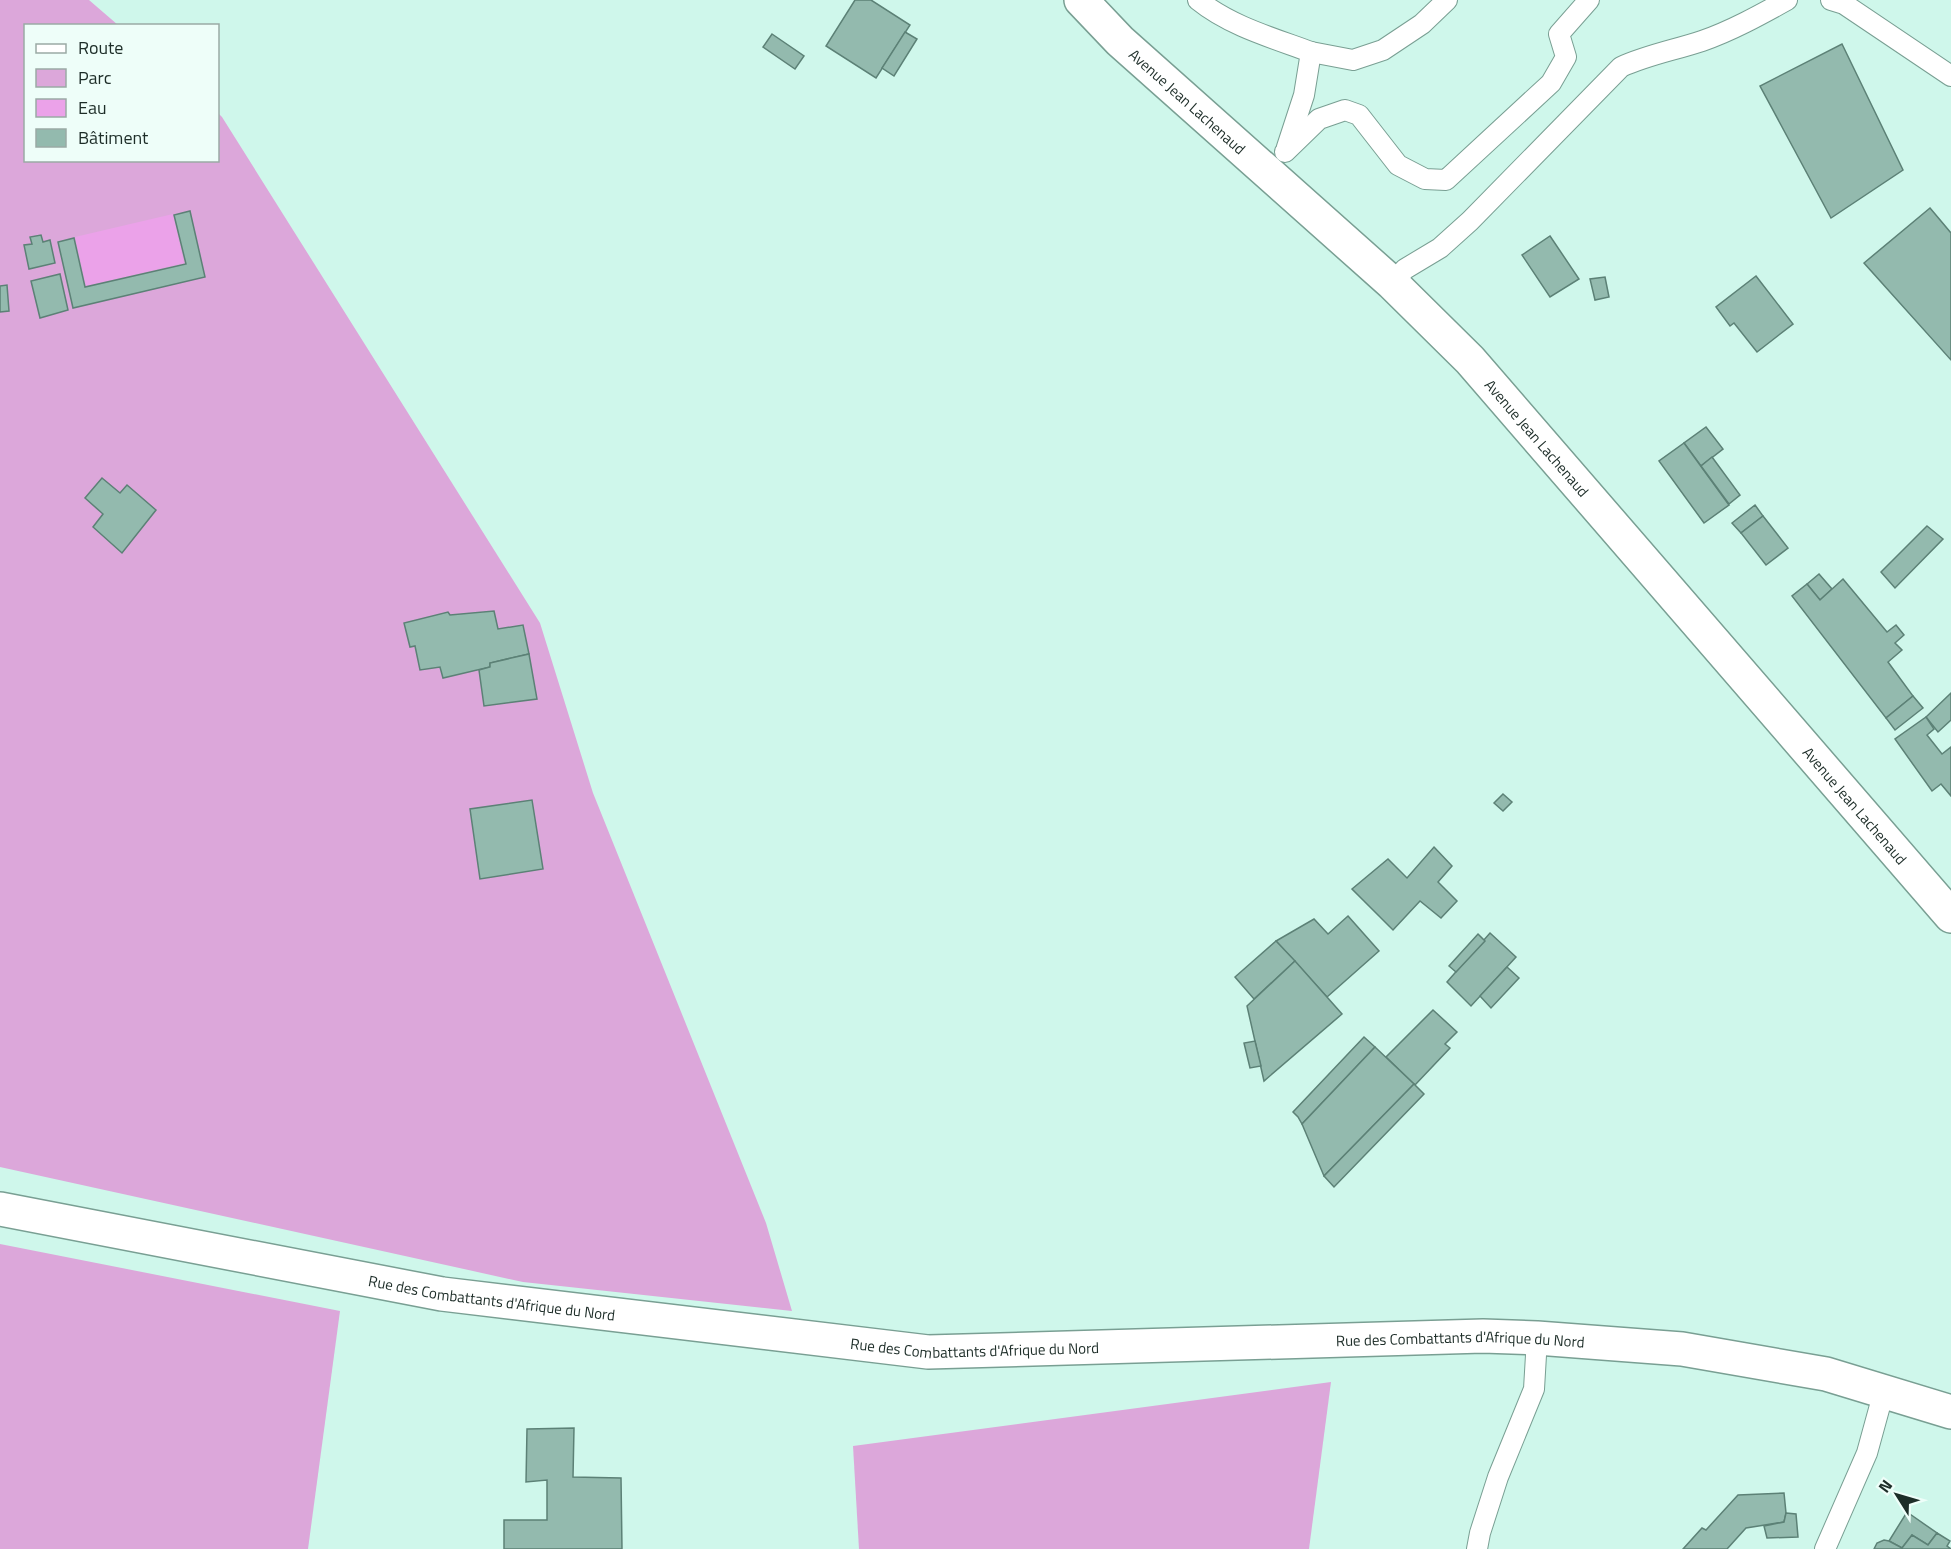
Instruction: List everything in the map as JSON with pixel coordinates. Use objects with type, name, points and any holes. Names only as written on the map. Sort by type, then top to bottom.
[{"type":"main road","name":"Avenue Jean Lachenaud","points":[[1081,0],[1120,41],[1276,162],[1392,283],[1470,360],[1951,916]]},
{"type":"main road","name":"Rue des Combattants d'Afrique du Nord","points":[[0,1209],[442,1293],[928,1352],[1483,1336],[1537,1338],[1682,1349],[1826,1374],[1951,1412]]},
{"type":"lane","points":[[1198,0],[1208,8],[1251,30],[1311,52],[1353,60],[1383,50],[1422,24],[1447,0]]},
{"type":"lane","points":[[1276,162],[1319,119],[1345,110],[1359,115],[1398,165],[1425,179],[1446,180],[1551,83],[1566,57],[1559,34],[1589,0]]},
{"type":"lane","points":[[1392,283],[1406,269],[1440,248],[1470,221],[1621,67],[1642,57],[1703,40],[1756,17],[1787,0]]},
{"type":"lane","points":[[1831,0],[1844,4],[1951,76]]},
{"type":"lane","points":[[1276,162],[1304,95],[1311,52]]},
{"type":"lane","points":[[1477,1549],[1498,1477],[1534,1389],[1537,1338]]},
{"type":"lane","points":[[1825,1549],[1867,1453],[1884,1391]]},
{"type":"green space","points":[[0,0],[89,0],[117,24],[24,24],[24,162],[219,162],[219,114],[222,117],[540,623],[593,793],[766,1223],[792,1311],[523,1282],[0,1167]]},
{"type":"green space","points":[[0,1244],[340,1311],[308,1549],[0,1549]]},
{"type":"green space","points":[[1331,1382],[1309,1549],[859,1549],[853,1446]]},
{"type":"water","points":[[173,214],[184,263],[86,286],[75,237]]},
{"type":"building","points":[[855,0],[871,0],[910,25],[876,78],[826,46]]},
{"type":"building","points":[[905,32],[917,39],[894,76],[882,68]]},
{"type":"building","points":[[772,34],[804,56],[795,69],[763,47]]},
{"type":"building","points":[[1842,44],[1903,170],[1831,218],[1760,86]]},
{"type":"building","points":[[1930,208],[1951,233],[1951,360],[1864,263]]},
{"type":"building","points":[[190,211],[205,277],[73,308],[58,242],[74,238],[85,287],[186,264],[174,215]]},
{"type":"building","points":[[41,235],[43,242],[50,240],[55,263],[29,269],[24,245],[32,244],[30,237]]},
{"type":"building","points":[[1550,236],[1579,279],[1550,297],[1522,255]]},
{"type":"building","points":[[60,274],[68,310],[40,318],[31,281]]},
{"type":"building","points":[[1756,276],[1793,324],[1757,352],[1734,323],[1730,326],[1716,307]]},
{"type":"building","points":[[1605,277],[1609,297],[1595,300],[1590,279]]},
{"type":"building","points":[[7,285],[9,311],[0,312],[0,286]]},
{"type":"building","points":[[1706,427],[1723,449],[1701,466],[1684,443]]},
{"type":"building","points":[[1684,443],[1729,505],[1704,523],[1659,461]]},
{"type":"building","points":[[1712,457],[1740,495],[1729,504],[1701,466]]},
{"type":"building","points":[[102,478],[120,493],[127,485],[156,510],[122,553],[93,527],[103,514],[85,498]]},
{"type":"building","points":[[1755,505],[1763,516],[1741,533],[1732,523]]},
{"type":"building","points":[[1763,516],[1788,548],[1766,565],[1741,533]]},
{"type":"building","points":[[1927,526],[1943,539],[1895,588],[1881,572]]},
{"type":"building","points":[[1819,574],[1832,589],[1820,600],[1807,584]]},
{"type":"building","points":[[1843,579],[1887,632],[1896,625],[1904,635],[1895,643],[1902,650],[1888,662],[1913,696],[1886,718],[1792,596],[1807,584],[1820,600]]},
{"type":"building","points":[[494,611],[498,629],[523,625],[529,654],[490,663],[490,667],[443,678],[440,667],[420,670],[415,646],[410,647],[404,623],[448,612],[450,615]]},
{"type":"building","points":[[529,654],[537,699],[484,706],[479,670],[490,667],[490,663]]},
{"type":"building","points":[[1951,693],[1951,720],[1938,732],[1926,717]]},
{"type":"building","points":[[1913,696],[1923,708],[1895,730],[1886,718]]},
{"type":"building","points":[[1926,717],[1934,729],[1927,735],[1942,754],[1951,747],[1951,796],[1941,784],[1932,791],[1895,739]]},
{"type":"building","points":[[1503,794],[1512,802],[1503,811],[1494,803]]},
{"type":"building","points":[[532,800],[543,869],[480,879],[470,809]]},
{"type":"building","points":[[1434,847],[1452,866],[1438,882],[1457,901],[1441,918],[1420,901],[1393,930],[1352,889],[1388,859],[1407,878]]},
{"type":"building","points":[[1348,916],[1379,951],[1327,997],[1276,941],[1314,919],[1328,934]]},
{"type":"building","points":[[1490,933],[1516,957],[1471,1006],[1447,982]]},
{"type":"building","points":[[1478,934],[1485,941],[1456,972],[1449,966]]},
{"type":"building","points":[[1276,941],[1295,961],[1254,999],[1235,977]]},
{"type":"building","points":[[1295,961],[1342,1014],[1264,1081],[1247,1006]]},
{"type":"building","points":[[1507,967],[1519,978],[1491,1008],[1480,996]]},
{"type":"building","points":[[1433,1010],[1457,1032],[1445,1044],[1450,1048],[1415,1085],[1386,1057]]},
{"type":"building","points":[[1364,1037],[1375,1047],[1302,1124],[1293,1112]]},
{"type":"building","points":[[1255,1041],[1261,1066],[1250,1068],[1244,1043]]},
{"type":"building","points":[[1375,1047],[1414,1084],[1324,1176],[1302,1124]]},
{"type":"building","points":[[1414,1084],[1424,1094],[1334,1187],[1324,1176]]},
{"type":"building","points":[[574,1428],[573,1477],[621,1478],[622,1549],[504,1549],[504,1520],[547,1520],[547,1480],[526,1482],[527,1429]]},
{"type":"building","points":[[1784,1493],[1786,1513],[1784,1522],[1746,1528],[1727,1549],[1683,1549],[1702,1528],[1706,1530],[1738,1495]]},
{"type":"building","points":[[1907,1512],[1937,1533],[1928,1545],[1912,1535],[1902,1548],[1889,1541]]},
{"type":"building","points":[[1786,1513],[1796,1514],[1798,1537],[1767,1538],[1764,1526],[1784,1522]]},
{"type":"building","points":[[1937,1533],[1950,1541],[1947,1546],[1951,1549],[1874,1549],[1877,1543],[1884,1540],[1902,1548],[1912,1535],[1928,1545]]}]
